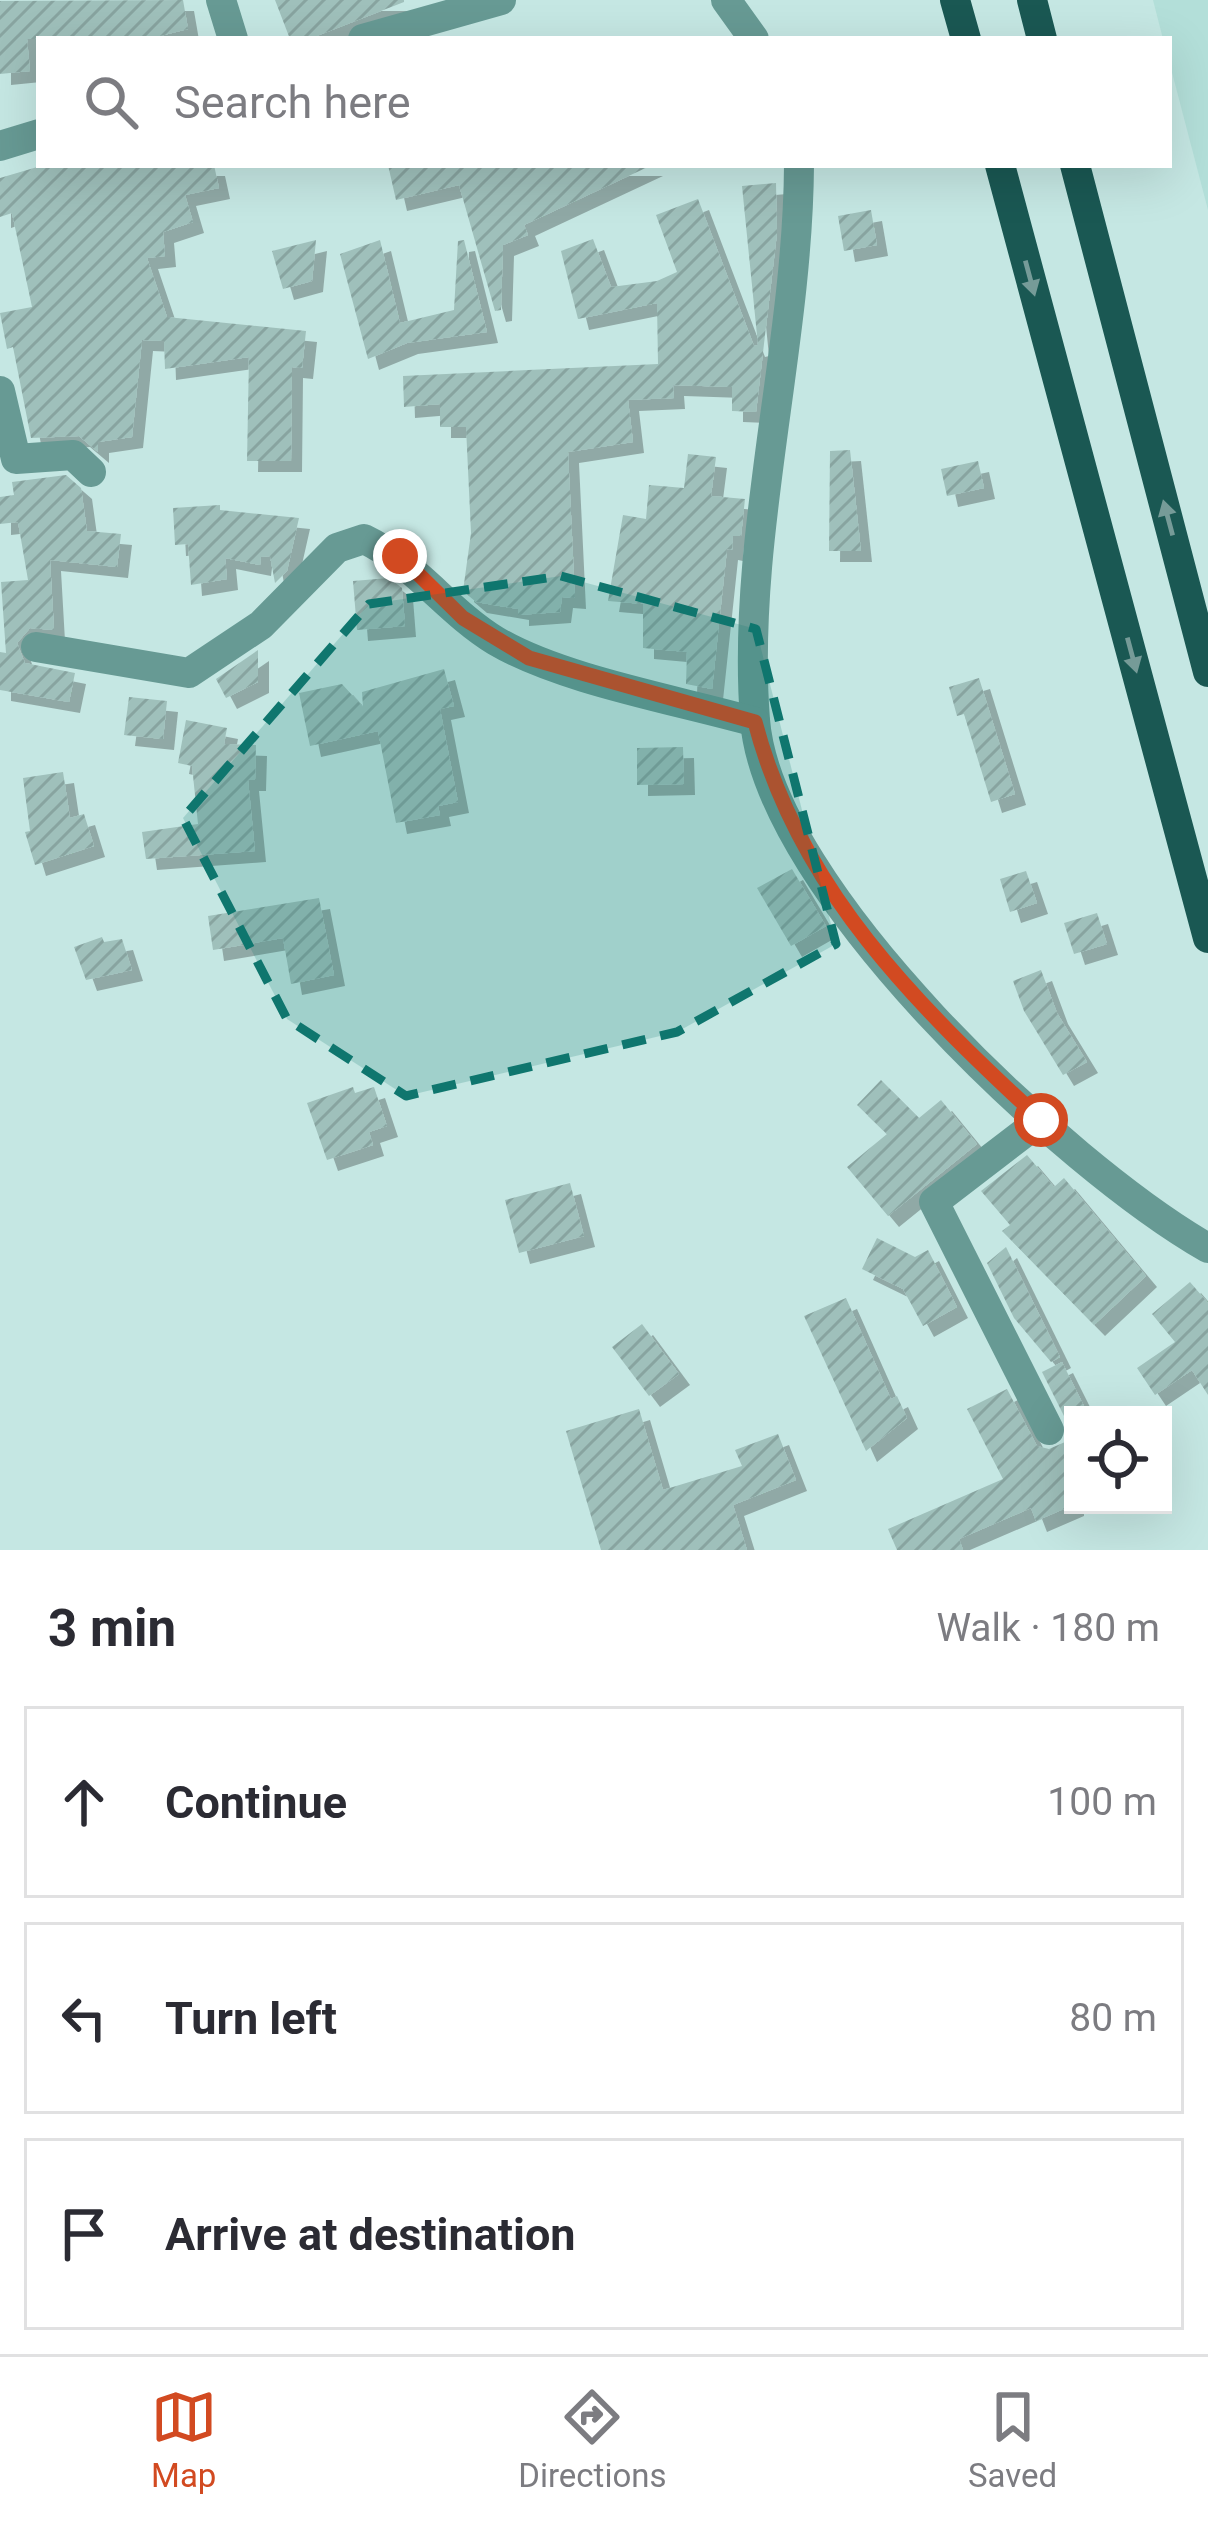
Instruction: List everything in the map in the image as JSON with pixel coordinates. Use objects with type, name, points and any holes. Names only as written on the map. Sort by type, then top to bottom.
[{"type":"main road","points":[[955,0],[965,36]]},
{"type":"main road","points":[[1032,0],[1041,36]]},
{"type":"main road","points":[[1001,168],[1208,938]]},
{"type":"main road","points":[[1076,168],[1208,672]]},
{"type":"street","points":[[221,0],[232,36]]},
{"type":"street","points":[[374,36],[501,0]]},
{"type":"street","points":[[726,0],[752,36]]},
{"type":"street","points":[[0,146],[36,135]]},
{"type":"street","points":[[799,168],[795,275],[758,598],[755,722],[810,863],[887,970],[1106,1178],[1208,1248]]},
{"type":"street","points":[[0,392],[16,459],[73,454],[91,472]]},
{"type":"street","points":[[36,646],[189,673],[261,625],[337,548],[364,539],[400,556],[463,618],[529,658],[755,722]]},
{"type":"street","points":[[1041,1120],[934,1202],[1049,1430]]},
{"type":"highlighted area","points":[[561,576],[756,629],[836,944],[677,1032],[406,1096],[287,1019],[183,818],[369,604]]},
{"type":"shaded area","points":[[1153,0],[1208,0],[1208,210],[1172,72],[1172,36],[1162,36]]},
{"type":"building","points":[[183,0],[188,29],[160,36],[36,36],[27,39],[30,71],[0,74],[0,1]]},
{"type":"building","points":[[275,0],[404,0],[317,36],[289,36]]},
{"type":"building","points":[[36,167],[215,168],[219,188],[185,195],[193,222],[163,232],[165,256],[147,258],[167,317],[306,331],[302,368],[292,367],[291,461],[247,461],[249,357],[165,369],[164,341],[142,340],[132,437],[98,442],[98,452],[79,436],[31,438],[13,347],[7,349],[0,313],[32,307],[12,213],[0,217],[0,178]]},
{"type":"building","points":[[389,168],[646,168],[524,225],[528,235],[503,245],[501,310],[495,311],[459,185],[396,200]]},
{"type":"building","points":[[776,183],[777,233],[756,412],[732,411],[732,387],[673,385],[674,398],[628,400],[633,442],[568,452],[575,598],[562,597],[560,612],[518,615],[518,609],[476,602],[463,591],[471,533],[466,427],[440,427],[440,404],[404,407],[403,376],[658,364],[657,303],[578,319],[561,251],[593,239],[611,287],[657,281],[677,272],[656,215],[698,199],[754,346],[758,345],[742,186]]},
{"type":"building","points":[[871,210],[877,245],[844,251],[838,216]]},
{"type":"building","points":[[316,240],[312,281],[283,289],[272,251]]},
{"type":"building","points":[[380,240],[400,323],[454,310],[458,241],[464,240],[487,332],[407,343],[368,359],[340,254]]},
{"type":"building","points":[[850,450],[861,551],[829,551],[830,451]]},
{"type":"building","points":[[688,454],[716,457],[711,496],[745,499],[741,536],[733,536],[732,550],[727,549],[712,689],[686,684],[687,652],[643,648],[643,604],[608,601],[623,515],[646,519],[649,485],[684,488]]},
{"type":"building","points":[[978,461],[984,488],[947,496],[941,469]]},
{"type":"building","points":[[66,475],[81,488],[87,531],[121,534],[117,567],[50,560],[54,630],[30,628],[17,643],[25,663],[75,673],[69,702],[0,690],[0,652],[6,653],[1,582],[28,580],[18,522],[0,524],[0,497],[14,495],[12,482]]},
{"type":"building","points":[[220,505],[220,510],[299,518],[287,571],[275,583],[270,556],[261,557],[260,565],[225,558],[227,579],[191,585],[188,544],[175,545],[173,508]]},
{"type":"building","points":[[389,578],[402,588],[405,626],[357,630],[353,581]]},
{"type":"building","points":[[258,650],[258,682],[226,698],[216,679]]},
{"type":"building","points":[[444,669],[454,706],[440,709],[458,802],[438,806],[440,815],[396,823],[378,731],[310,746],[299,693],[342,684],[363,707],[362,692]]},
{"type":"building","points":[[979,678],[1015,794],[991,802],[964,714],[957,716],[949,687]]},
{"type":"building","points":[[129,697],[167,701],[163,739],[124,735]]},
{"type":"building","points":[[186,720],[227,728],[224,744],[256,745],[255,780],[248,780],[255,851],[146,859],[142,832],[198,824],[192,766],[178,763]]},
{"type":"building","points":[[683,747],[684,784],[637,785],[637,748]]},
{"type":"building","points":[[63,772],[70,818],[84,814],[94,846],[35,865],[25,832],[30,831],[23,778]]},
{"type":"building","points":[[792,869],[826,926],[791,946],[757,888]]},
{"type":"building","points":[[1026,871],[1037,903],[1010,912],[1000,879]]},
{"type":"building","points":[[319,898],[334,975],[291,984],[283,938],[213,950],[208,916]]},
{"type":"building","points":[[1097,913],[1107,944],[1074,954],[1064,923]]},
{"type":"building","points":[[102,937],[104,942],[122,939],[132,970],[86,980],[74,947]]},
{"type":"building","points":[[1041,970],[1057,1013],[1087,1062],[1063,1075],[1024,1011],[1013,981]]},
{"type":"building","points":[[881,1080],[919,1118],[941,1100],[977,1144],[888,1216],[847,1167],[887,1134],[857,1105]]},
{"type":"building","points":[[353,1087],[355,1093],[374,1087],[387,1126],[369,1132],[373,1145],[327,1160],[307,1103]]},
{"type":"building","points":[[1027,1155],[1054,1187],[1064,1178],[1146,1276],[1094,1325],[1002,1231],[1010,1225],[981,1191]]},
{"type":"building","points":[[570,1183],[584,1236],[519,1253],[505,1200]]},
{"type":"building","points":[[877,1238],[915,1257],[928,1250],[957,1307],[923,1326],[903,1289],[862,1269]]},
{"type":"building","points":[[1006,1247],[1060,1357],[1051,1362],[1014,1318],[987,1263]]},
{"type":"building","points":[[1190,1282],[1208,1303],[1208,1395],[1192,1370],[1155,1395],[1137,1368],[1175,1342],[1152,1314]]},
{"type":"building","points":[[846,1298],[891,1399],[897,1396],[907,1418],[866,1451],[804,1316]]},
{"type":"building","points":[[642,1324],[679,1374],[649,1396],[612,1347]]},
{"type":"building","points":[[1062,1362],[1084,1406],[1064,1406],[1064,1416],[1042,1372]]},
{"type":"building","points":[[1007,1389],[1037,1446],[1049,1449],[1064,1442],[1064,1509],[1036,1521],[1031,1508],[959,1539],[963,1550],[897,1550],[888,1529],[1003,1479],[967,1409]]},
{"type":"building","points":[[639,1409],[663,1490],[742,1466],[735,1450],[778,1434],[796,1480],[733,1505],[747,1550],[601,1550],[566,1431]]},
{"type":"route","points":[[400,556],[463,618],[529,658],[755,722],[782,804],[810,863],[887,970],[1041,1120]]}]
